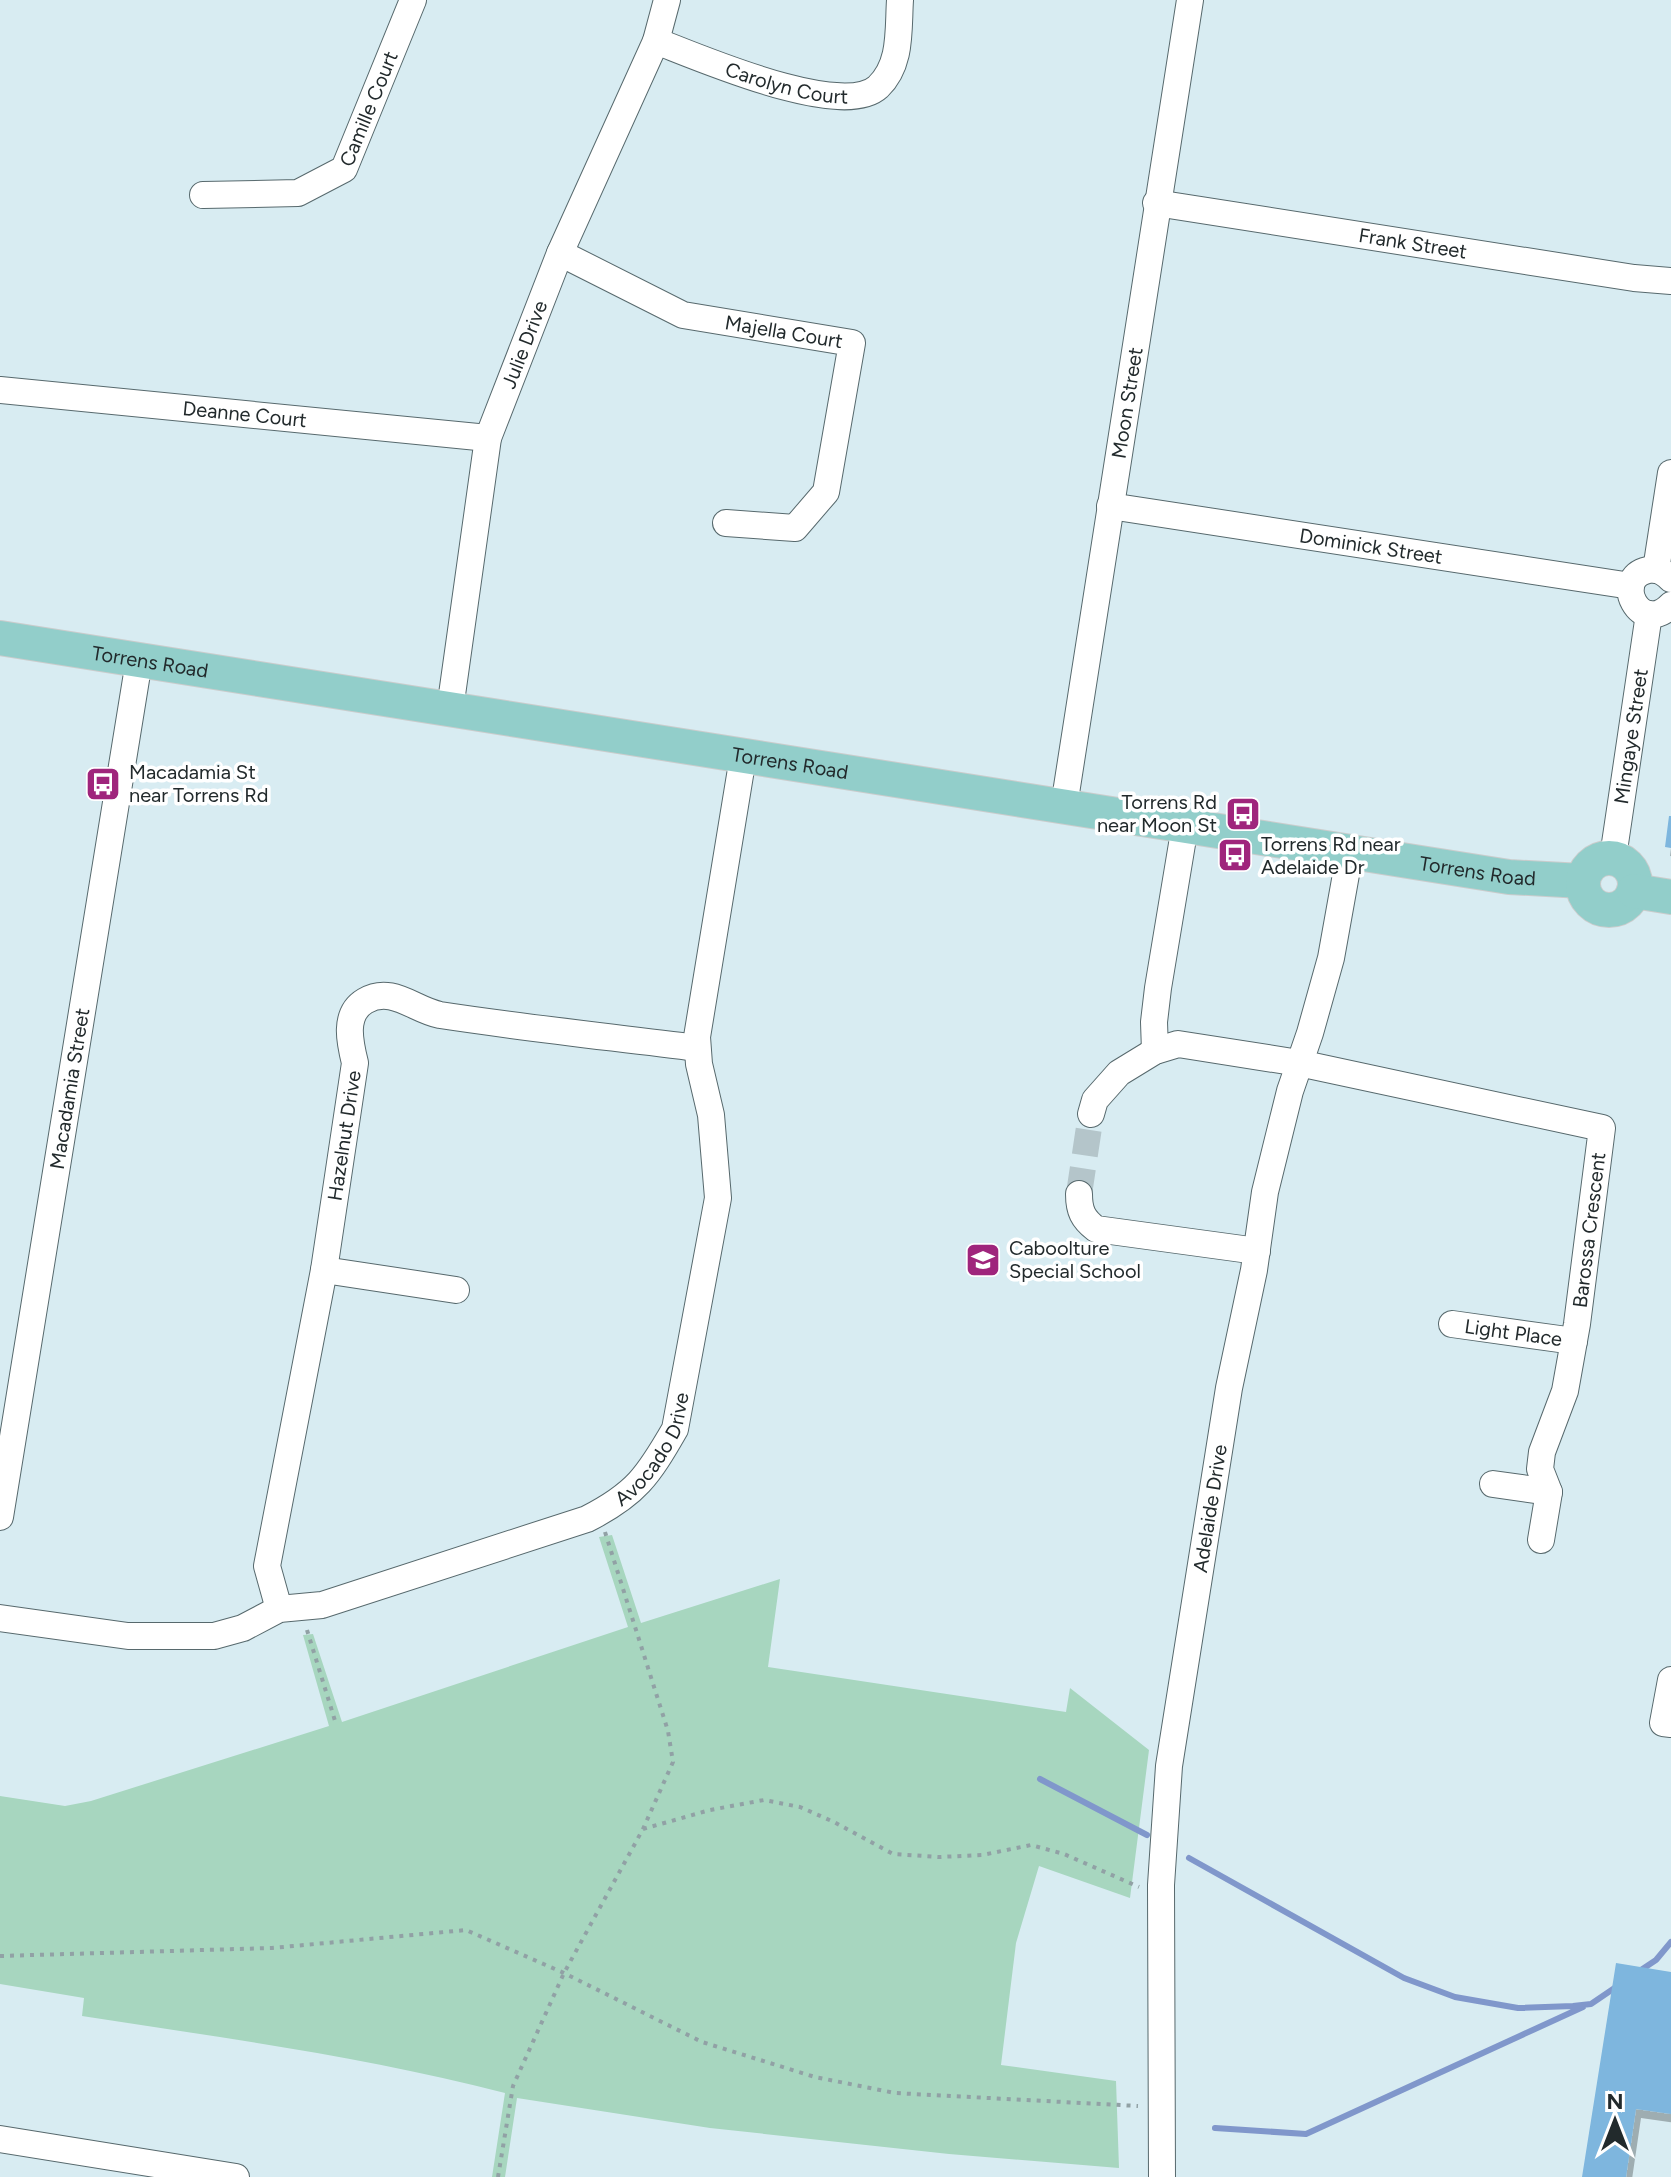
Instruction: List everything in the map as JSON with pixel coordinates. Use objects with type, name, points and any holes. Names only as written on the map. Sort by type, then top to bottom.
[{"type":"main road","name":"Torrens Road","points":[[0,638],[1509,877],[1582,881]]},
{"type":"main road","points":[[1613,857],[1622,860],[1633,874],[1634,891],[1624,905],[1607,910],[1592,904],[1586,897],[1582,881],[1584,872],[1596,860],[1613,857]]},
{"type":"main road","points":[[1634,891],[1671,897]]},
{"type":"street","name":"Camille Court","points":[[203,195],[298,193],[344,169],[413,0]]},
{"type":"street","name":"Julie Drive","points":[[450,709],[488,438],[560,253],[656,41],[667,0]]},
{"type":"street","name":"Carolyn Court","points":[[656,41],[771,84],[855,97],[875,90],[884,81],[896,57],[900,0]]},
{"type":"street","name":"Moon Street","points":[[1064,806],[1190,0]]},
{"type":"street","name":"Frank Street","points":[[1156,203],[1634,278],[1671,281]]},
{"type":"street","name":"Majella Court","points":[[560,253],[683,315],[852,343],[826,492],[795,528],[726,523]]},
{"type":"street","name":"Deanne Court","points":[[0,390],[488,438]]},
{"type":"street","points":[[1660,609],[1634,604],[1631,586],[1639,574],[1664,574],[1671,473]]},
{"type":"street","name":"Dominick Street","points":[[1110,506],[1631,586]]},
{"type":"street","name":"Mingaye Street","points":[[1613,857],[1660,609]]},
{"type":"street","name":"Macadamia Street","points":[[0,1517],[3,1471],[139,661]]},
{"type":"street","name":"Avocado Drive","points":[[0,1618],[128,1636],[214,1636],[243,1628],[279,1609],[322,1605],[587,1519],[620,1502],[635,1489],[657,1461],[675,1429],[718,1198],[711,1115],[697,1048],[743,757]]},
{"type":"street","points":[[1155,1051],[1158,988],[1185,826]]},
{"type":"street","name":"Adelaide Drive","points":[[1162,2177],[1161,1885],[1165,1796],[1229,1388],[1257,1251],[1265,1192],[1331,958],[1350,852]]},
{"type":"street","name":"Hazelnut Drive","points":[[279,1609],[267,1566],[324,1270],[355,1063],[348,1034],[353,1016],[362,1002],[377,996],[402,998],[428,1013],[539,1031],[569,1031],[697,1048]]},
{"type":"street","points":[[1091,1114],[1095,1100],[1119,1073],[1168,1045],[1194,1045],[1299,1063]]},
{"type":"street","name":"Barossa Crescent","points":[[1299,1063],[1602,1128],[1565,1391],[1542,1452],[1540,1469],[1549,1492],[1541,1540]]},
{"type":"street","points":[[1079,1194],[1081,1213],[1096,1229],[1257,1251]]},
{"type":"street","points":[[324,1270],[456,1290]]},
{"type":"street","name":"Light Place","points":[[1452,1324],[1574,1341]]},
{"type":"street","points":[[1493,1484],[1549,1492]]},
{"type":"street","points":[[1671,1680],[1663,1723],[1671,1724]]},
{"type":"street","points":[[0,2139],[219,2176]]},
{"type":"path","points":[[498,2177],[513,2086],[564,1973],[643,1829],[673,1762],[668,1731],[605,1530]]},
{"type":"path","points":[[306,1627],[336,1724]]},
{"type":"path","points":[[643,1829],[710,1810],[764,1800],[800,1807],[893,1854],[939,1857],[982,1855],[1031,1845],[1064,1854],[1149,1891]]},
{"type":"path","points":[[0,1956],[272,1948],[466,1930],[564,1973],[702,2042],[815,2077],[895,2093],[1138,2106]]},
{"type":"green space","points":[[612,1535],[641,1623],[780,1579],[768,1667],[1066,1712],[1070,1688],[1149,1750],[1130,1898],[1039,1866],[1016,1943],[1001,2065],[1116,2081],[1119,2168],[949,2154],[710,2128],[517,2098],[505,2177],[492,2177],[505,2093],[348,2059],[82,2016],[84,1998],[0,1984],[0,1796],[65,1806],[91,1801],[329,1726],[303,1635],[313,1634],[342,1722],[628,1627],[599,1537]]},
{"type":"building","points":[[1671,816],[1671,848],[1665,847]]},
{"type":"building","points":[[1616,1963],[1671,1972],[1671,2114],[1636,2109],[1626,2177],[1582,2177]]},
{"type":"waterway","points":[[1040,1779],[1147,1835]]},
{"type":"waterway","points":[[1189,1858],[1404,1978],[1455,1997],[1518,2008],[1573,2006],[1591,2004],[1616,1987]]},
{"type":"waterway","points":[[1638,1972],[1656,1960],[1671,1942]]},
{"type":"waterway","points":[[1215,2128],[1306,2134],[1583,2007]]},
{"type":"tunnel","points":[[1079,1194],[1091,1114]]},
{"type":"place","name":"Macadamia St near Torrens Rd","points":[[103,784]]},
{"type":"place","name":"Torrens Rd near Moon St","points":[[1243,814]]},
{"type":"place","name":"Torrens Rd near Adelaide Dr","points":[[1235,855]]},
{"type":"place","name":"Caboolture Special School","points":[[983,1260]]}]
